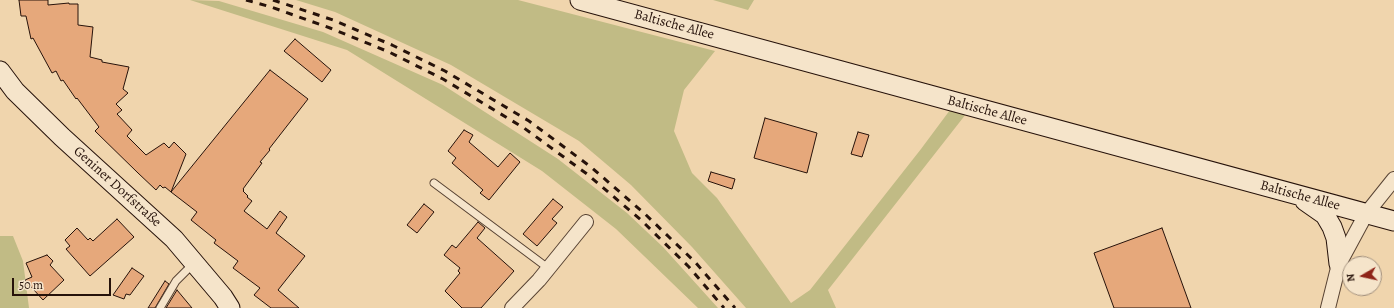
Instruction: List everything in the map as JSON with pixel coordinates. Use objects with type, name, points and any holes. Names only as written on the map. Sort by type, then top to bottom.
[{"type":"main road","name":"Baltische Allee","points":[[580,0],[1394,221]]},
{"type":"main road","name":"Geniner Dorfstraße","points":[[0,71],[15,91],[62,138],[174,239],[223,297],[230,308]]},
{"type":"main road","points":[[1295,195],[1325,215],[1336,238],[1339,264]]},
{"type":"street","points":[[1328,308],[1339,264],[1366,214],[1394,179]]},
{"type":"street","points":[[512,308],[586,222]]},
{"type":"lane","points":[[434,183],[548,268]]},
{"type":"lane","points":[[160,308],[176,281],[194,263]]},
{"type":"shaded area","points":[[190,0],[219,1],[323,32],[443,85],[558,159],[627,213],[663,247],[718,308],[698,308],[616,229],[542,171],[347,50]]},
{"type":"shaded area","points":[[296,0],[518,0],[715,51],[684,90],[674,131],[692,173],[717,198],[791,303],[810,290],[950,110],[966,114],[828,290],[836,308],[746,308],[692,247],[631,185],[579,141],[451,65],[335,12]]},
{"type":"shaded area","points":[[713,0],[754,0],[748,10]]},
{"type":"shaded area","points":[[0,236],[13,236],[23,261],[29,308],[0,308]]},
{"type":"building","points":[[19,0],[48,0],[48,5],[69,3],[78,4],[78,25],[93,27],[90,57],[102,60],[102,62],[129,67],[123,89],[128,93],[116,104],[122,110],[117,114],[132,130],[127,136],[146,155],[164,143],[169,148],[174,142],[186,154],[171,192],[160,185],[156,190],[95,131],[99,127],[77,98],[76,99],[63,80],[61,81],[56,71],[52,73],[33,38],[31,39],[26,16],[21,16]]},
{"type":"building","points":[[295,39],[331,70],[322,82],[284,51]]},
{"type":"building","points":[[270,70],[308,99],[269,149],[270,150],[260,162],[262,163],[243,189],[248,196],[247,197],[252,201],[244,211],[267,229],[280,211],[287,217],[276,233],[305,256],[278,290],[299,308],[271,308],[254,295],[260,288],[233,268],[238,261],[214,243],[216,240],[191,220],[197,212],[171,192]]},
{"type":"building","points":[[765,118],[817,133],[807,173],[754,158]]},
{"type":"building","points":[[464,130],[473,135],[469,142],[498,167],[510,153],[520,162],[489,200],[480,193],[483,190],[452,163],[456,158],[448,151]]},
{"type":"building","points":[[858,132],[869,135],[862,157],[851,154]]},
{"type":"building","points":[[711,172],[735,179],[732,189],[708,181]]},
{"type":"building","points":[[553,199],[563,207],[552,219],[557,223],[537,246],[523,234]]},
{"type":"building","points":[[424,204],[434,212],[417,233],[407,225]]},
{"type":"building","points":[[117,219],[134,237],[90,276],[66,249],[70,246],[65,240],[77,228],[88,240],[90,238],[93,241]]},
{"type":"building","points":[[478,222],[485,228],[477,238],[514,271],[481,308],[462,308],[445,291],[460,273],[458,271],[460,268],[444,255],[452,245],[456,248]]},
{"type":"building","points":[[1162,228],[1191,308],[1114,308],[1094,253]]},
{"type":"building","points":[[47,255],[53,261],[50,265],[64,280],[43,300],[25,280],[32,277],[26,263]]},
{"type":"building","points":[[132,268],[144,276],[130,295],[126,294],[124,299],[113,295]]},
{"type":"building","points":[[165,281],[169,284],[155,308],[148,308]]},
{"type":"building","points":[[177,290],[192,308],[166,308]]},
{"type":"railway","points":[[246,0],[271,7],[330,28],[389,52],[443,79],[524,128],[587,174],[641,220],[689,267],[724,308]]},
{"type":"railway","points":[[273,0],[333,20],[392,45],[445,71],[529,121],[591,167],[645,214],[695,262],[735,308]]}]
